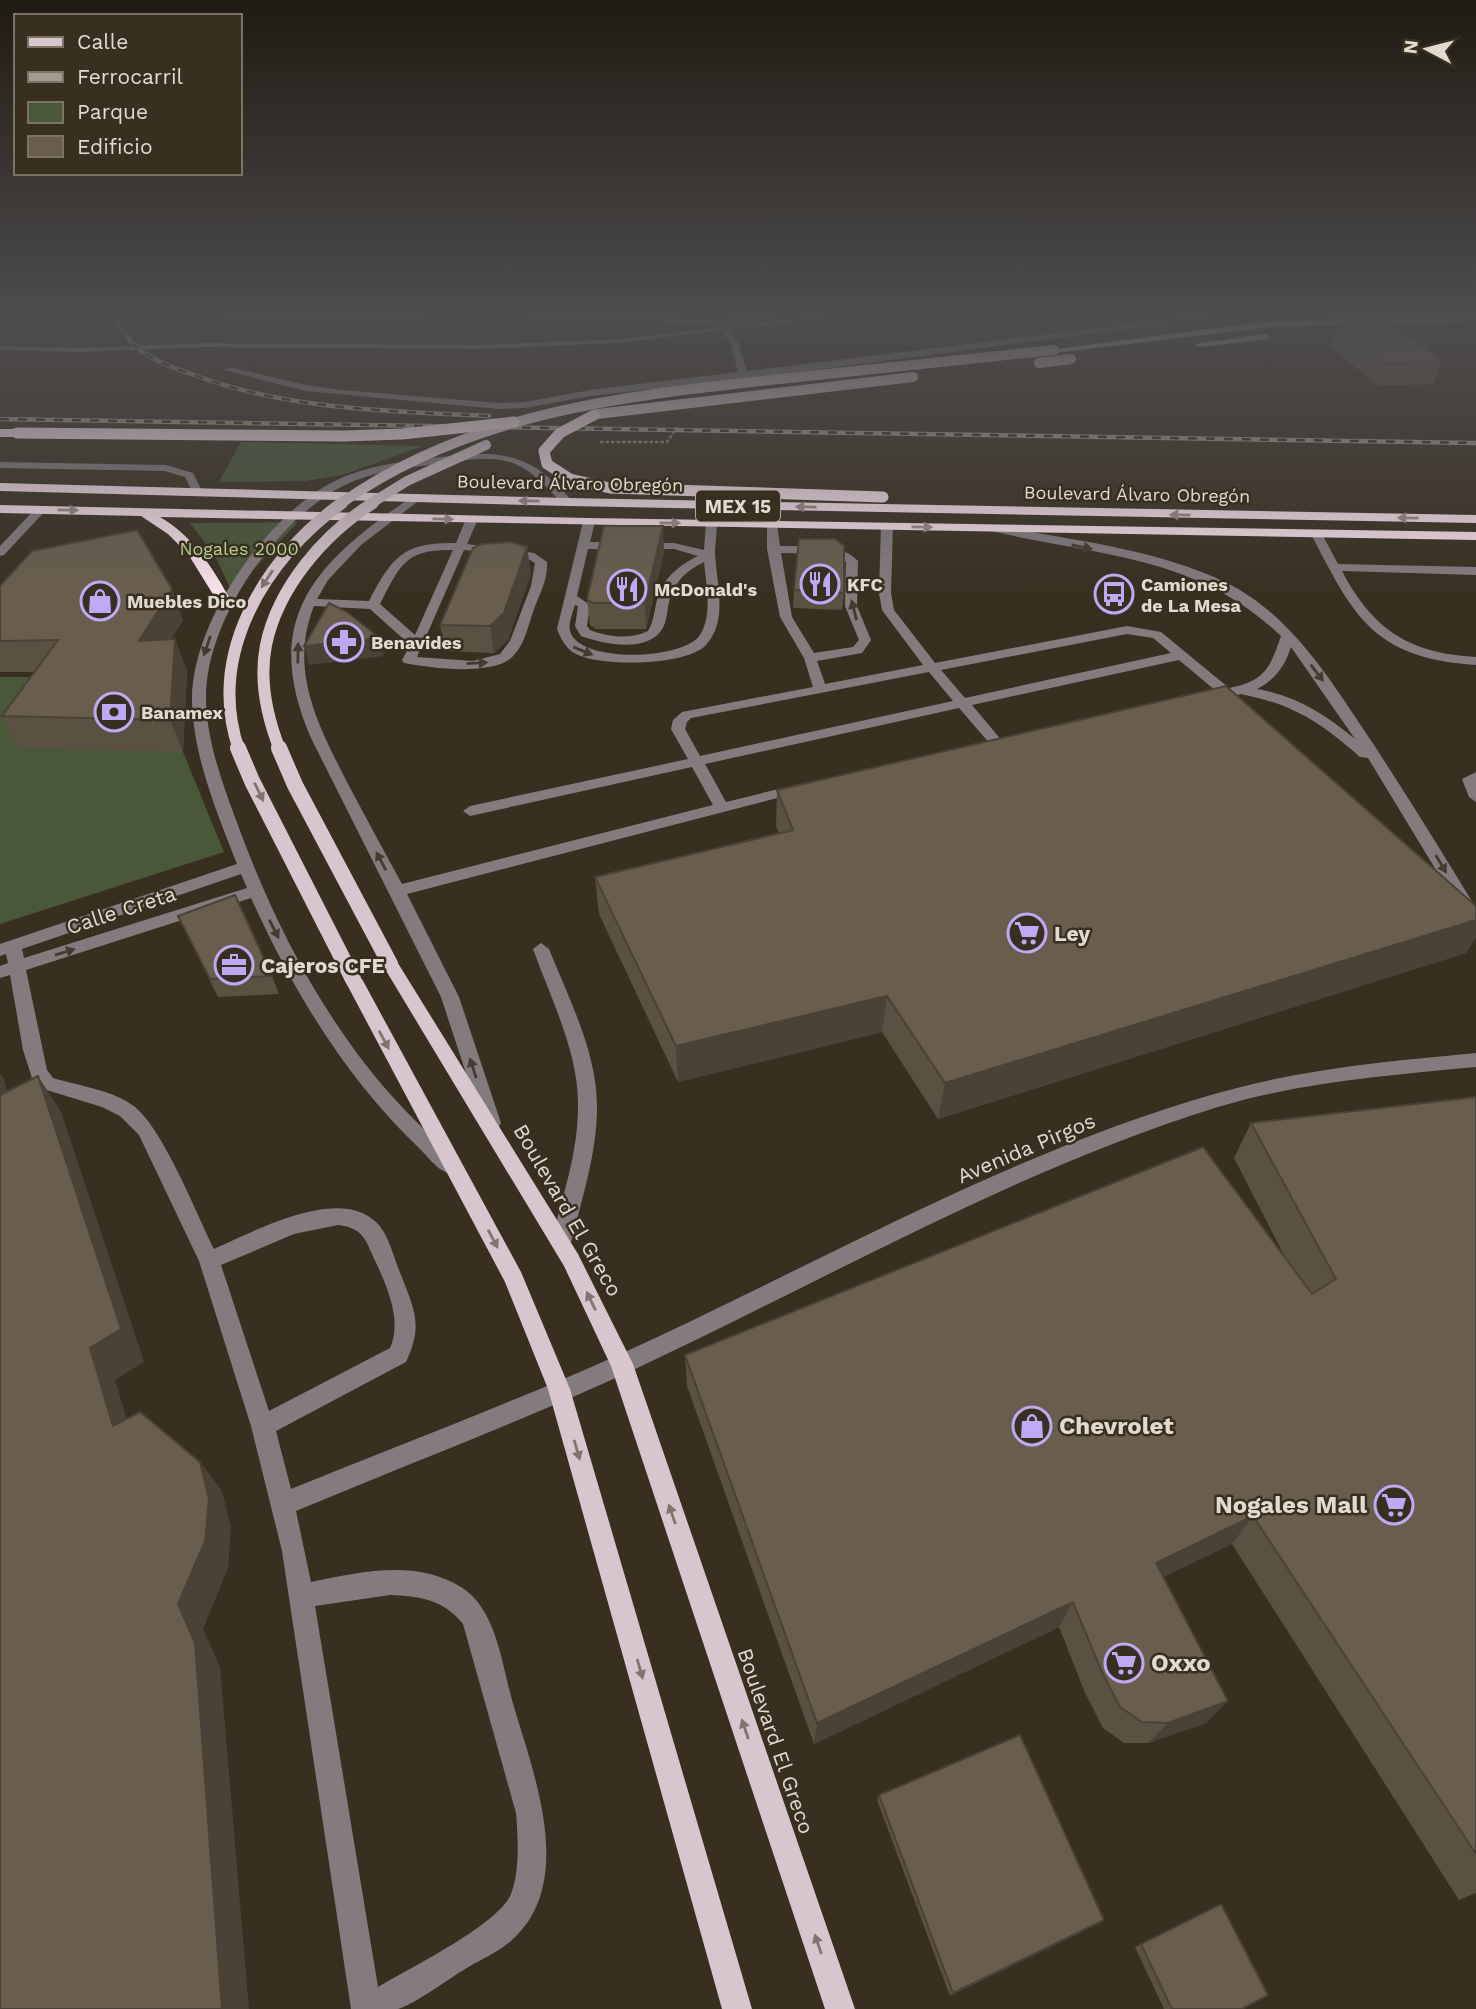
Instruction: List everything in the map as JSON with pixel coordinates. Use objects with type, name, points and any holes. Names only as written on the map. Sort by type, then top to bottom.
[{"type":"highway","points":[[594,415],[560,433],[544,451],[547,464],[570,480],[610,488],[1038,502],[1118,514]]},
{"type":"highway","points":[[0,433],[344,436],[402,434],[513,422]]},
{"type":"highway","name":"Boulevard Álvaro Obregón","points":[[0,487],[416,499],[1476,519]]},
{"type":"highway","name":"Boulevard Álvaro Obregón","points":[[0,509],[589,522],[1476,536]]},
{"type":"highway","points":[[141,512],[170,527],[192,546],[224,601]]},
{"type":"main road","points":[[576,407],[513,422],[406,464],[349,496],[302,534],[276,565],[248,609],[234,648],[229,690],[233,730],[249,772],[353,979],[514,1279],[559,1389],[737,2009]]},
{"type":"main road","points":[[507,437],[594,415],[664,407]]},
{"type":"main road","name":"Boulevard El Greco","points":[[495,442],[417,476],[379,498],[326,539],[302,567],[281,603],[266,643],[264,690],[272,729],[289,773],[390,964],[561,1243],[622,1364],[840,2009]]},
{"type":"street","points":[[459,1175],[379,1094],[343,1048],[300,978],[255,891],[244,867],[209,764],[199,696],[203,656],[224,601],[238,580],[296,515],[319,495],[362,474],[414,464],[484,457],[503,458],[523,464],[568,502]]},
{"type":"street","points":[[0,465],[166,468],[189,475],[197,491]]},
{"type":"street","points":[[416,499],[366,533],[318,584],[297,645],[298,680],[305,710],[451,1000],[494,1133]]},
{"type":"street","points":[[0,553],[41,509]]},
{"type":"street","points":[[373,605],[397,562],[407,554],[427,548],[460,548],[534,556],[541,562],[540,575],[513,647],[505,657],[488,663],[409,660],[460,548],[472,519]]},
{"type":"street","points":[[589,522],[563,629],[569,644],[581,652],[603,657],[680,654],[698,648],[710,635],[714,615],[708,555],[712,523]]},
{"type":"street","points":[[771,524],[786,617],[810,658],[820,689]]},
{"type":"street","points":[[887,526],[885,593],[888,610],[932,668],[996,742]]},
{"type":"street","points":[[991,528],[1184,570],[1251,601],[1274,621],[1337,701],[1382,767],[1476,922]]},
{"type":"street","points":[[1317,534],[1362,614],[1386,636],[1430,654],[1476,661]]},
{"type":"street","points":[[583,545],[674,546],[708,555]]},
{"type":"street","points":[[773,549],[835,551],[843,553],[852,561],[851,606],[865,640],[857,650],[810,658]]},
{"type":"street","points":[[570,597],[583,604],[581,626],[585,633],[611,640],[637,639],[652,635],[657,628],[668,586],[679,571],[708,555]]},
{"type":"street","points":[[1335,566],[1476,571]]},
{"type":"street","points":[[311,602],[373,605],[417,644]]},
{"type":"street","points":[[722,807],[677,729],[683,717],[1127,630],[1157,635],[1235,695]]},
{"type":"street","points":[[1235,695],[1279,667],[1287,637]]},
{"type":"street","points":[[470,811],[1182,655]]},
{"type":"street","points":[[1200,698],[1275,696],[1306,707],[1382,767]]},
{"type":"street","points":[[1476,776],[1469,779],[1468,783],[1476,797]]},
{"type":"street","points":[[397,891],[812,784]]},
{"type":"street","name":"Calle Creta","points":[[7,959],[244,867]]},
{"type":"street","name":"Calle Creta","points":[[7,959],[255,891]]},
{"type":"street","points":[[541,950],[584,1074],[588,1103],[585,1138],[561,1243]]},
{"type":"street","points":[[7,959],[39,1073],[47,1083],[108,1102],[127,1111],[146,1130],[209,1261],[263,1426],[293,1551],[300,1597],[368,2009],[501,1930],[524,1900],[533,1845],[530,1813],[481,1637],[472,1615],[459,1601],[430,1586],[395,1583],[361,1585],[300,1597]]},
{"type":"street","name":"Avenida Pirgos","points":[[282,1505],[622,1364],[966,1197],[1105,1139],[1218,1100],[1271,1087],[1474,1058]]},
{"type":"street","points":[[209,1261],[300,1223],[322,1217],[353,1217],[370,1228],[405,1310],[408,1326],[405,1343],[398,1354],[263,1426]]},
{"type":"green space","points":[[241,442],[423,446],[342,475],[305,481],[219,482]]},
{"type":"green space","name":"Nogales 2000","points":[[298,522],[232,592],[215,556],[190,523]]},
{"type":"green space","points":[[0,677],[68,677],[183,752],[224,852],[0,924]]},
{"type":"building","points":[[604,526],[663,526],[645,603],[593,603],[587,599]]},
{"type":"building","points":[[137,530],[172,589],[139,641],[175,639],[170,720],[2,716],[58,640],[0,641],[0,586],[32,551]]},
{"type":"building","name":"KFC","points":[[799,539],[835,539],[844,546],[844,593],[794,590]]},
{"type":"building","points":[[510,542],[527,547],[504,613],[490,626],[440,625],[473,548],[482,544]]},
{"type":"building","points":[[329,603],[347,612],[380,638],[304,646]]},
{"type":"building","name":"Ley","points":[[1226,686],[1476,906],[1476,920],[945,1083],[887,996],[676,1046],[595,877],[793,830],[777,790]]},
{"type":"building","name":"Cajeros CFE","points":[[235,895],[272,976],[210,979],[178,916]]},
{"type":"building","points":[[38,1076],[121,1329],[90,1348],[113,1426],[140,1412],[200,1462],[209,1499],[205,1541],[178,1604],[195,1643],[222,2009],[0,2009],[0,1095]]},
{"type":"building","points":[[1476,1097],[1476,1854],[1253,1516],[1156,1563],[1228,1701],[1168,1723],[1142,1722],[1120,1707],[1101,1670],[1073,1602],[817,1723],[685,1355],[1203,1147],[1312,1294],[1336,1279],[1251,1123]]},
{"type":"building","points":[[1020,1735],[1104,1920],[953,1993],[879,1795]]},
{"type":"building","points":[[1221,1904],[1268,1995],[1242,2009],[1172,2009],[1141,1944]]},
{"type":"railway","points":[[338,407],[489,416]]},
{"type":"railway","points":[[0,419],[1476,443]]},
{"type":"place","name":"KFC","points":[[820,584]]},
{"type":"place","name":"McDonald's","points":[[627,589]]},
{"type":"place","name":"Camiones de La Mesa","points":[[1114,594]]},
{"type":"place","name":"Muebles Dico","points":[[100,601]]},
{"type":"place","name":"Benavides","points":[[344,642]]},
{"type":"place","name":"Banamex","points":[[114,712]]},
{"type":"place","name":"Ley","points":[[1027,933]]},
{"type":"place","name":"Cajeros CFE","points":[[234,965]]},
{"type":"place","name":"Chevrolet","points":[[1032,1426]]},
{"type":"place","name":"Nogales Mall","points":[[1394,1505]]},
{"type":"place","name":"Oxxo","points":[[1124,1663]]}]
